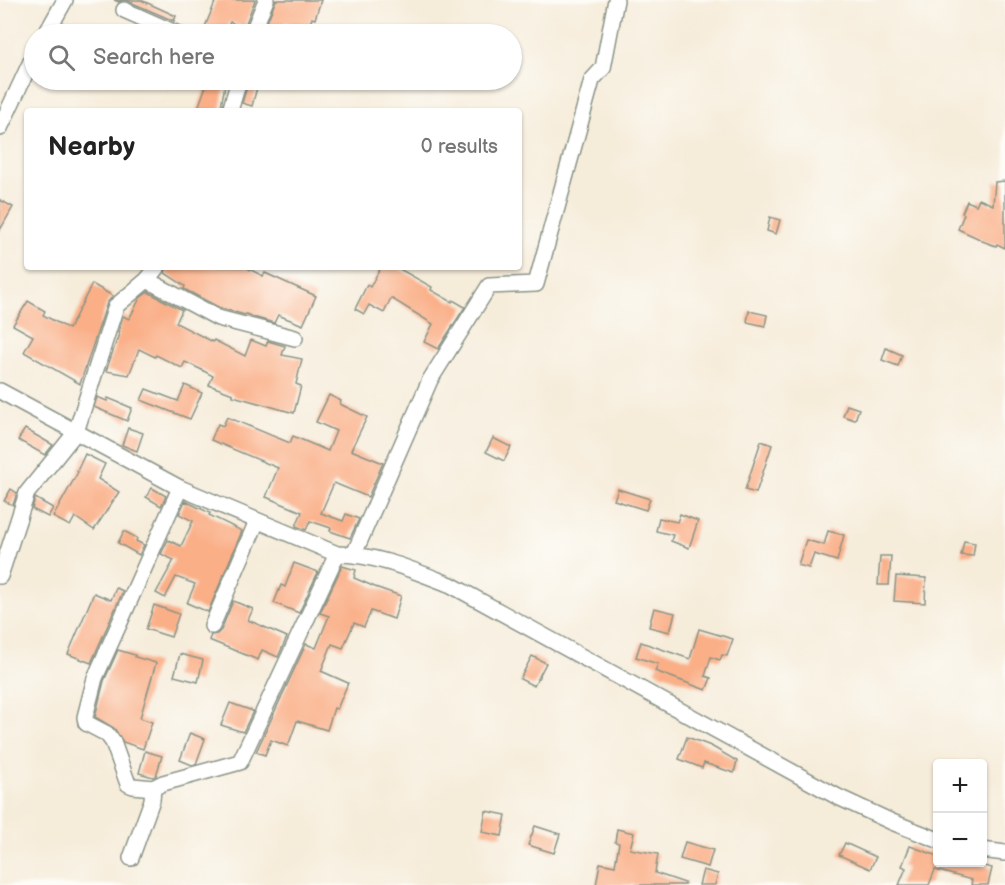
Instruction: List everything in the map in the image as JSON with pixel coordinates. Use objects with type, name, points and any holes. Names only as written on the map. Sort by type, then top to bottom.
[{"type":"street","points":[[52,24],[65,0]]},
{"type":"street","points":[[256,24],[266,0]]},
{"type":"street","points":[[354,554],[430,380],[489,286],[536,284],[589,89],[592,80],[603,68],[616,0]]},
{"type":"street","points":[[124,10],[156,24]]},
{"type":"street","points":[[0,128],[24,76]]},
{"type":"street","points":[[231,108],[236,90]]},
{"type":"street","points":[[0,576],[27,493],[76,432],[116,306],[147,280],[155,270]]},
{"type":"street","points":[[147,280],[218,318],[295,338]]},
{"type":"street","points":[[0,391],[180,488],[337,554],[354,554],[407,568],[451,585],[838,797],[933,838]]},
{"type":"street","points":[[180,488],[95,678],[85,717],[86,723],[106,734],[112,742],[128,784],[153,788],[163,783],[240,762],[337,554]]},
{"type":"street","points":[[212,626],[257,520]]},
{"type":"street","points":[[131,858],[152,800],[153,788]]},
{"type":"street","points":[[987,851],[1005,853]]},
{"type":"building","points":[[124,0],[141,0],[176,16],[174,21]]},
{"type":"building","points":[[216,0],[255,0],[246,24],[230,22],[229,24],[206,24]]},
{"type":"building","points":[[276,0],[321,0],[315,19],[312,18],[310,24],[285,22],[284,24],[266,24]]},
{"type":"building","points":[[204,90],[224,90],[221,108],[198,108]]},
{"type":"building","points":[[246,90],[256,90],[252,106],[242,103]]},
{"type":"building","points":[[1005,181],[1005,248],[982,241],[958,229],[967,201],[976,205],[979,199],[993,205],[995,182]]},
{"type":"building","points":[[0,200],[13,207],[0,230]]},
{"type":"building","points":[[770,217],[780,220],[776,234],[767,231]]},
{"type":"building","points":[[166,270],[251,270],[263,276],[265,273],[316,296],[303,325],[278,315],[274,323],[220,308],[184,289],[185,286],[165,273]]},
{"type":"building","points":[[379,270],[401,270],[432,287],[431,290],[465,307],[438,349],[424,342],[433,324],[391,298],[384,313],[369,305],[364,314],[355,309],[367,285],[370,287]]},
{"type":"building","points":[[92,284],[113,296],[107,303],[80,384],[24,352],[33,336],[13,325],[28,301],[45,311],[43,315],[69,329]]},
{"type":"building","points":[[148,292],[182,310],[176,323],[245,356],[251,340],[266,346],[268,341],[285,346],[282,355],[302,359],[296,384],[301,386],[294,413],[233,396],[233,394],[209,385],[213,376],[200,369],[185,362],[182,368],[139,349],[129,375],[106,371],[123,316],[129,319],[140,298]]},
{"type":"building","points":[[749,311],[767,315],[765,326],[747,322]]},
{"type":"building","points":[[886,348],[902,355],[898,366],[882,360]]},
{"type":"building","points":[[185,385],[202,393],[190,419],[141,400],[146,389],[178,401]]},
{"type":"building","points":[[329,395],[341,401],[340,404],[367,417],[351,450],[383,463],[368,497],[334,483],[321,513],[343,521],[346,514],[359,519],[350,538],[310,521],[306,530],[296,526],[302,512],[266,497],[278,468],[211,440],[218,424],[223,426],[227,417],[290,443],[293,436],[328,451],[336,431],[316,422]]},
{"type":"building","points":[[97,397],[107,401],[108,398],[132,408],[127,421],[94,407]]},
{"type":"building","points":[[847,405],[859,409],[855,420],[843,416]]},
{"type":"building","points":[[128,428],[143,433],[137,451],[122,445]]},
{"type":"building","points":[[25,429],[53,445],[45,455],[18,440]]},
{"type":"building","points":[[493,438],[511,447],[504,461],[486,452]]},
{"type":"building","points":[[761,441],[772,445],[756,493],[745,490]]},
{"type":"building","points":[[85,454],[105,464],[98,479],[119,492],[94,530],[75,517],[70,526],[53,517],[78,472]]},
{"type":"building","points":[[152,488],[166,496],[161,506],[146,497]]},
{"type":"building","points":[[11,489],[17,493],[13,505],[4,501]]},
{"type":"building","points":[[618,489],[650,499],[646,510],[614,500]]},
{"type":"building","points":[[35,498],[53,508],[48,517],[32,509]]},
{"type":"building","points":[[185,501],[242,531],[208,612],[187,603],[195,584],[176,577],[165,598],[156,593],[174,560],[161,554],[168,540],[181,546],[193,521],[179,514]]},
{"type":"building","points":[[680,514],[698,521],[689,548],[671,541],[673,535],[656,531],[659,518],[677,522]]},
{"type":"building","points":[[124,531],[144,545],[139,555],[118,543]]},
{"type":"building","points":[[828,531],[844,535],[837,561],[814,554],[809,568],[798,565],[806,540],[824,545]]},
{"type":"building","points":[[964,541],[975,543],[973,556],[961,555]]},
{"type":"building","points":[[880,556],[891,556],[889,585],[878,585]]},
{"type":"building","points":[[294,563],[318,572],[299,613],[274,603],[281,585],[285,587]]},
{"type":"building","points":[[342,566],[356,570],[354,578],[401,596],[394,619],[371,611],[364,627],[354,623],[343,648],[332,644],[321,671],[348,683],[337,709],[334,708],[327,730],[297,721],[288,746],[271,740],[265,755],[256,752],[306,644],[316,648],[329,616],[320,613]]},
{"type":"building","points":[[896,576],[926,578],[925,603],[894,601]]},
{"type":"building","points":[[116,588],[123,591],[91,663],[68,654],[94,593],[111,600]]},
{"type":"building","points":[[233,601],[253,609],[248,620],[287,637],[278,657],[262,650],[258,660],[209,640],[211,635],[221,630]]},
{"type":"building","points":[[154,605],[179,614],[171,637],[146,629]]},
{"type":"building","points":[[654,608],[675,613],[670,632],[649,627]]},
{"type":"building","points":[[699,629],[733,639],[727,656],[722,655],[720,660],[711,657],[705,676],[711,678],[706,690],[655,671],[658,664],[636,657],[641,642],[690,659]]},
{"type":"building","points":[[118,650],[156,663],[140,718],[152,722],[143,749],[123,742],[114,728],[95,717],[104,681]]},
{"type":"building","points":[[180,654],[203,660],[198,682],[174,676]]},
{"type":"building","points":[[532,656],[546,663],[534,686],[520,679]]},
{"type":"building","points":[[230,703],[253,711],[243,732],[221,725]]},
{"type":"building","points":[[190,733],[205,739],[196,764],[192,765],[180,760]]},
{"type":"building","points":[[687,737],[711,746],[737,761],[734,773],[704,763],[702,768],[679,759]]},
{"type":"building","points":[[145,751],[162,756],[156,776],[139,773]]},
{"type":"building","points":[[486,811],[506,815],[502,836],[482,832]]},
{"type":"building","points":[[535,826],[560,834],[554,853],[528,845]]},
{"type":"building","points":[[617,829],[634,833],[630,849],[658,854],[655,873],[685,883],[685,885],[596,885],[600,863],[615,866],[619,843],[615,842]]},
{"type":"building","points":[[685,842],[713,850],[708,867],[680,859]]},
{"type":"building","points":[[845,843],[876,857],[870,869],[839,855]]},
{"type":"building","points":[[910,846],[933,854],[933,867],[992,868],[988,885],[971,885],[972,880],[935,870],[929,885],[899,885],[906,868],[902,866]]},
{"type":"building","points":[[703,870],[718,874],[715,885],[699,885]]}]
